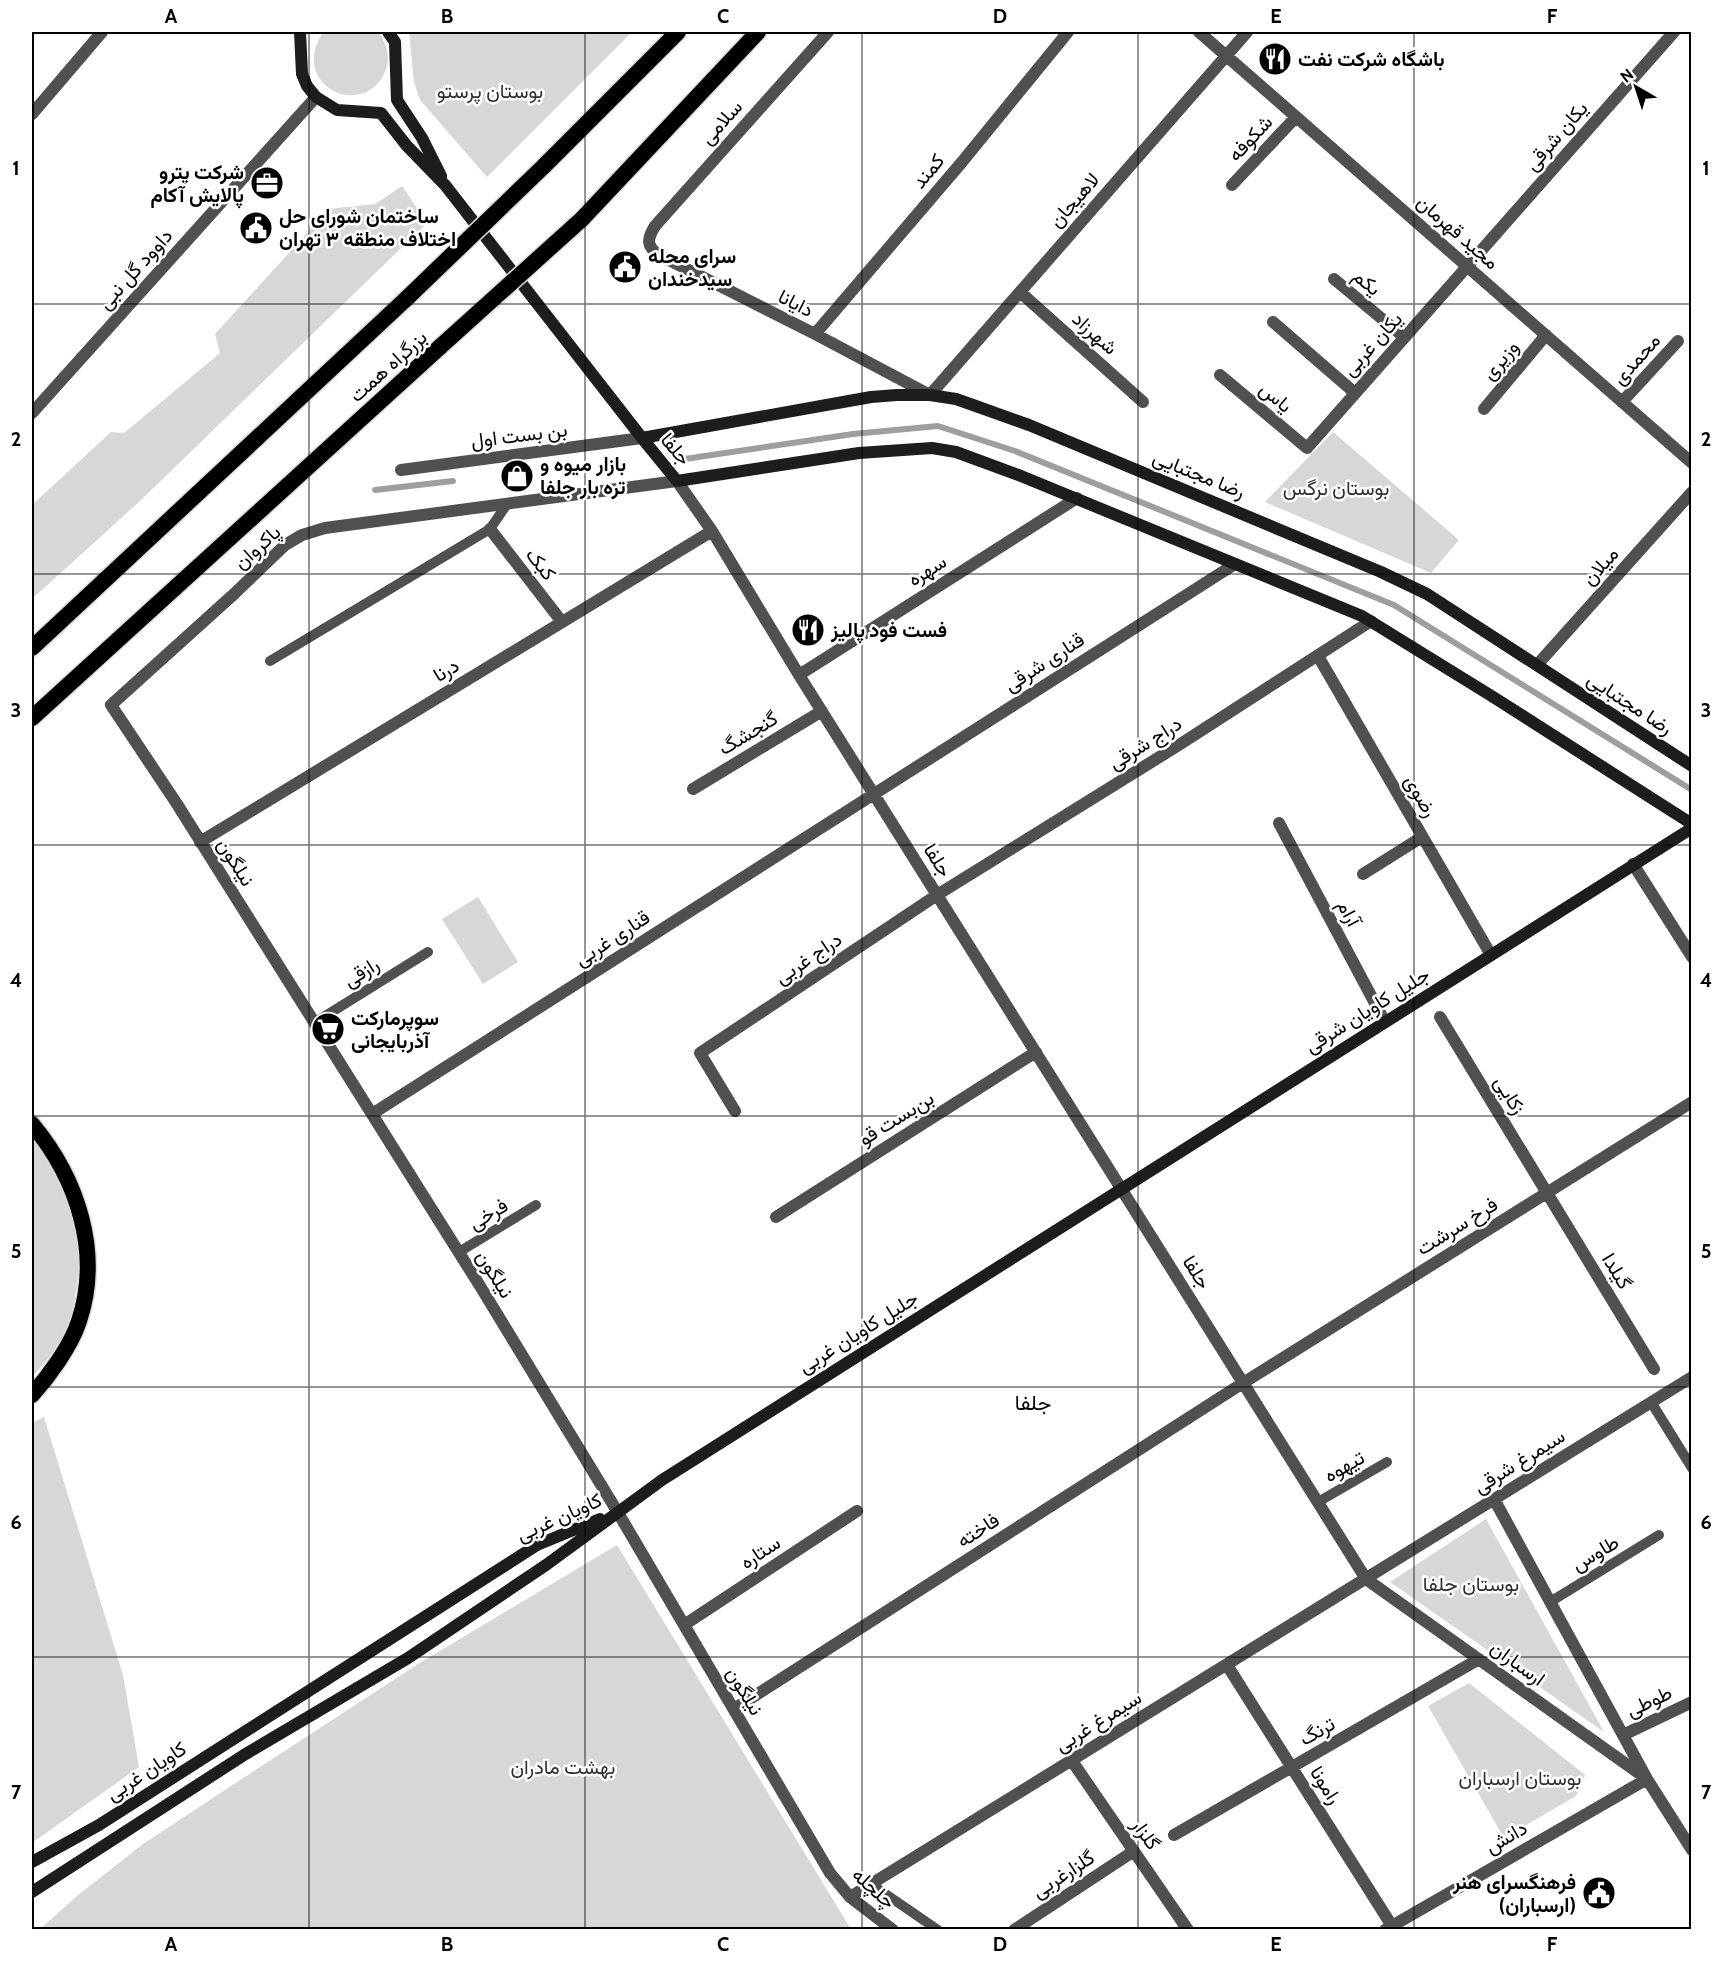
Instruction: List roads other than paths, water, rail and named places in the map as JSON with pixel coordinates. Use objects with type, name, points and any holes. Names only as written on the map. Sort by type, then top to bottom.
[{"type":"highway","name":"بزرگراه همت","points":[[32,648],[406,299],[678,32]]},
{"type":"highway","name":"بزرگراه همت","points":[[32,718],[582,219],[758,32]]},
{"type":"highway","points":[[32,644],[48,634]]},
{"type":"highway","points":[[32,1124],[59,1164],[80,1209],[87,1245],[88,1277],[79,1322],[60,1358],[32,1395]]},
{"type":"main road","points":[[300,32],[302,74],[316,97],[337,110],[381,113],[407,146],[445,185]]},
{"type":"main road","points":[[388,32],[395,42],[398,99],[422,138],[445,185]]},
{"type":"main road","name":"جلفا","points":[[445,185],[677,481]]},
{"type":"main road","name":"رضا مجتبایی","points":[[642,438],[871,398],[930,395],[956,399],[1029,425],[1391,576],[1437,600],[1691,764]]},
{"type":"main road","points":[[677,481],[860,453],[932,448],[956,452],[1077,498],[1371,621],[1500,701],[1692,826]]},
{"type":"main road","name":"جلیل کاویان شرقی","points":[[1122,1189],[1692,826]]},
{"type":"main road","name":"جلیل کاویان غربی","points":[[617,1511],[662,1480],[1122,1189]]},
{"type":"main road","name":"کاویان غربی","points":[[32,1862],[99,1825],[537,1545],[617,1511]]},
{"type":"main road","name":"کاویان غربی","points":[[32,1892],[244,1755],[408,1658],[546,1565],[617,1511]]},
{"type":"street","points":[[32,114],[102,32]]},
{"type":"street","name":"سلامی","points":[[649,242],[655,226],[828,32]]},
{"type":"street","name":"کمند","points":[[815,334],[962,162],[1068,32]]},
{"type":"street","name":"مجید قهرمان","points":[[1199,32],[1692,463]]},
{"type":"street","name":"لاهیجان","points":[[930,395],[1247,32]]},
{"type":"street","name":"یکان شرقی","points":[[1467,266],[1674,32]]},
{"type":"street","name":"داوود گل نبی","points":[[32,413],[316,97]]},
{"type":"street","name":"شکوفه","points":[[1232,185],[1296,117]]},
{"type":"street","name":"دایانا","points":[[649,242],[651,250],[659,255],[930,395]]},
{"type":"street","name":"یکان غربی","points":[[1307,448],[1467,266]]},
{"type":"street","name":"یکم","points":[[1334,279],[1404,337]]},
{"type":"street","name":"شهرزاد","points":[[1020,292],[1143,402]]},
{"type":"street","points":[[1273,322],[1355,393]]},
{"type":"street","name":"وزیری","points":[[1484,409],[1546,335]]},
{"type":"street","name":"محمدی","points":[[1622,402],[1678,341]]},
{"type":"street","name":"یاس","points":[[1220,375],[1307,448]]},
{"type":"street","name":"بن بست اول","points":[[401,470],[642,438]]},
{"type":"street","name":"پاکروان","points":[[111,705],[285,545],[314,530],[677,481]]},
{"type":"street","name":"جلفا","points":[[677,481],[712,531],[799,675],[1366,1579]]},
{"type":"street","name":"میلان","points":[[1537,665],[1692,492]]},
{"type":"street","name":"سهره","points":[[799,675],[1077,498]]},
{"type":"street","name":"کبک","points":[[490,529],[562,622]]},
{"type":"street","name":"درنا","points":[[200,842],[712,531]]},
{"type":"street","name":"قناری شرقی","points":[[874,794],[1235,564]]},
{"type":"street","name":"دراج شرقی","points":[[937,895],[1182,743],[1371,621]]},
{"type":"street","name":"رضوی","points":[[1317,656],[1491,955]]},
{"type":"street","name":"نیلگون","points":[[111,705],[459,1252],[617,1511],[830,1873]]},
{"type":"street","name":"گنجشگ","points":[[693,789],[822,711]]},
{"type":"street","name":"قناری غربی","points":[[372,1114],[874,794]]},
{"type":"street","name":"آرام","points":[[1279,823],[1385,1022]]},
{"type":"street","points":[[1363,874],[1422,837]]},
{"type":"street","points":[[1633,864],[1692,957]]},
{"type":"street","name":"دراج غربی","points":[[735,1111],[700,1053],[937,895]]},
{"type":"street","name":"زکایی","points":[[1440,1017],[1547,1193]]},
{"type":"street","name":"بن‌بست قو","points":[[776,1217],[1036,1053]]},
{"type":"street","name":"فرخ سرشت","points":[[1243,1383],[1692,1102]]},
{"type":"street","name":"گیلدا","points":[[1547,1193],[1654,1369]]},
{"type":"street","name":"سیمرغ شرقی","points":[[1366,1579],[1692,1377]]},
{"type":"street","name":"فاخته","points":[[734,1709],[1243,1383]]},
{"type":"street","name":"ارسباران","points":[[1494,1499],[1647,1779],[1692,1850]]},
{"type":"street","name":"ستاره","points":[[684,1625],[857,1511]]},
{"type":"street","name":"ارسباران","points":[[1366,1579],[1647,1779]]},
{"type":"street","name":"سیمرغ غربی","points":[[850,1897],[1366,1579]]},
{"type":"street","name":"ترنگ","points":[[1174,1835],[1479,1659]]},
{"type":"street","name":"رامونا","points":[[1227,1665],[1293,1768],[1388,1928]]},
{"type":"street","name":"طوطی","points":[[1623,1735],[1692,1702]]},
{"type":"street","name":"گلزار","points":[[1072,1761],[1188,1929]]},
{"type":"street","name":"دانش","points":[[1388,1928],[1647,1779]]},
{"type":"street","name":"گلزارغربی","points":[[1014,1929],[1134,1851]]},
{"type":"street","name":"چلچله","points":[[830,1873],[850,1897],[893,1929]]},
{"type":"lane","points":[[270,661],[490,529],[507,504]]},
{"type":"lane","name":"رازقی","points":[[314,1023],[428,952]]},
{"type":"lane","name":"فرخی","points":[[459,1252],[536,1205]]},
{"type":"lane","points":[[1651,1402],[1692,1468]]},
{"type":"lane","name":"تیهوه","points":[[1318,1502],[1387,1462]]},
{"type":"lane","name":"طاوس","points":[[1550,1602],[1659,1535]]},
{"type":"lane","points":[[871,1884],[938,1929]]},
{"type":"waterway","points":[[678,460],[853,434],[938,426],[1015,451],[1394,605],[1692,790]]},
{"type":"waterway","points":[[375,490],[453,481]]},
{"type":"place","name":"باشگاه شرکت نفت","points":[[1275,59]]},
{"type":"place","name":"شرکت پترو پالایش آکام","points":[[267,183]]},
{"type":"place","name":"ساختمان شورای حل اختلاف منطقه ۳ تهران","points":[[256,228]]},
{"type":"place","name":"سرای محله سیدخندان","points":[[625,267]]},
{"type":"place","name":"بازار میوه و تره بار جلفا","points":[[517,476]]},
{"type":"place","name":"فست فود پالیز","points":[[808,630]]},
{"type":"place","name":"سوپرمارکت آذربایجانی","points":[[328,1029]]},
{"type":"place","name":"فرهنگسرای هنر (ارسباران)","points":[[1599,1893]]},
{"type":"district","name":"جلفا","points":[[1033,1402]]},
{"type":"park label","name":"بوستان پرستو","points":[[490,91]]},
{"type":"park label","name":"بوستان نرگس","points":[[1336,488]]},
{"type":"park label","name":"بوستان جلفا","points":[[1471,1584]]},
{"type":"park label","name":"بهشت مادران","points":[[563,1767]]},
{"type":"park label","name":"بوستان ارسباران","points":[[1520,1778]]}]
